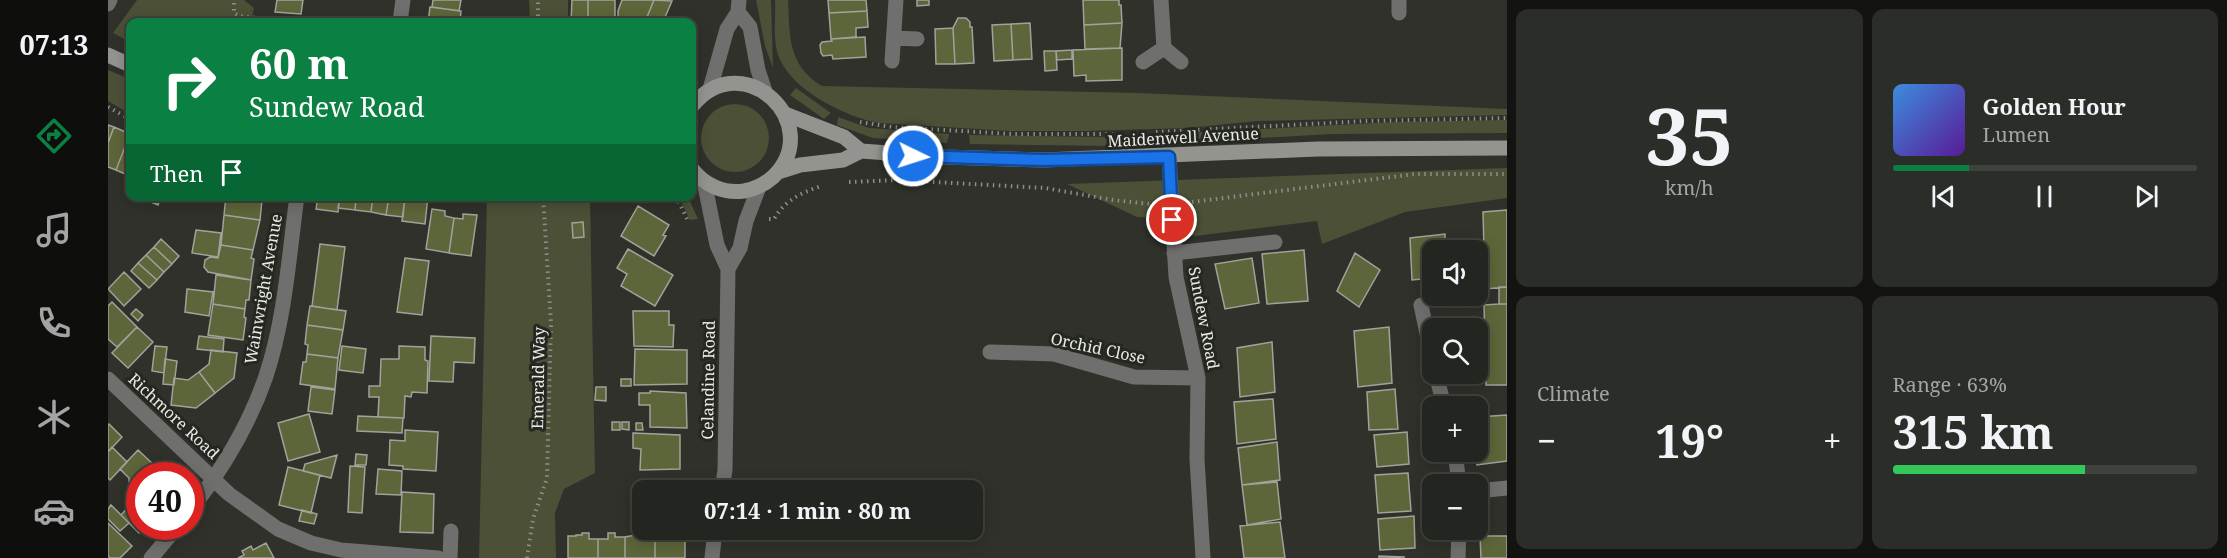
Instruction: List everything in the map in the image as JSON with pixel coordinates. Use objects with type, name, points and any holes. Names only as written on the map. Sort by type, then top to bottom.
[{"type":"street","points":[[401,18],[403,0]]},
{"type":"street","points":[[892,61],[896,0]]},
{"type":"street","points":[[1161,0],[1164,48],[1181,62]]},
{"type":"street","points":[[710,89],[727,29],[738,6]]},
{"type":"street","points":[[738,6],[750,27],[758,70],[765,91]]},
{"type":"street","points":[[895,38],[917,39]]},
{"type":"street","points":[[1143,62],[1164,48]]},
{"type":"street","points":[[108,55],[126,63]]},
{"type":"street","points":[[696,101],[710,89],[732,83],[755,86],[765,91]]},
{"type":"street","name":"Maidenwell Avenue","points":[[765,91],[780,105],[785,114],[844,137],[861,151]]},
{"type":"street","points":[[778,172],[784,163],[789,144],[790,134],[785,114]]},
{"type":"street","name":"Maidenwell Avenue","points":[[696,173],[716,188],[730,192],[759,187],[778,172],[800,165],[843,160],[861,151],[944,158],[1037,160],[1169,157],[1318,149],[1507,147]]},
{"type":"street","name":"Sundew Road","points":[[1169,157],[1176,278],[1198,378],[1197,459],[1203,558]]},
{"type":"street","name":"Celandine Road","points":[[704,181],[717,245],[728,269],[724,480]]},
{"type":"street","name":"Celandine Road","points":[[728,269],[740,248],[746,221],[759,187]]},
{"type":"street","name":"Wainwright Avenue","points":[[204,493],[245,427],[266,376],[282,302],[296,201]]},
{"type":"street","points":[[1174,252],[1275,242]]},
{"type":"street","points":[[1421,305],[1424,318]]},
{"type":"street","name":"Orchid Close","points":[[990,352],[1054,354],[1134,377],[1198,378]]},
{"type":"street","name":"Richmore Road","points":[[108,379],[229,495],[262,519],[289,534],[311,543],[353,552],[438,558]]},
{"type":"street","points":[[1488,490],[1507,488]]},
{"type":"street","points":[[450,558],[452,531]]},
{"type":"street","points":[[151,558],[166,540]]},
{"type":"street","points":[[712,558],[714,540]]},
{"type":"street","points":[[1458,558],[1459,540]]},
{"type":"path","points":[[538,0],[538,18]]},
{"type":"path","points":[[234,3],[234,13],[239,16],[257,18]]},
{"type":"path","points":[[108,107],[126,118]]},
{"type":"path","points":[[1150,132],[1366,121],[1507,118]]},
{"type":"path","points":[[854,120],[874,125],[932,130],[1013,134],[1117,134]]},
{"type":"path","points":[[820,162],[821,186],[832,184]]},
{"type":"path","points":[[839,183],[897,180],[1039,187],[1157,205],[1415,174],[1507,174]]},
{"type":"path","name":"Emerald Way","points":[[527,558],[533,519],[547,478],[551,323],[543,201]]},
{"type":"green space","points":[[137,0],[244,0],[254,8],[252,18],[126,18],[126,40],[113,33]]},
{"type":"green space","points":[[529,0],[568,0],[568,18],[530,18]]},
{"type":"green space","points":[[756,0],[771,0],[773,68],[765,46]]},
{"type":"green space","points":[[775,0],[788,0],[790,37],[796,59],[802,69],[822,86],[1138,93],[1507,109],[1507,115],[1257,121],[1188,128],[1086,131],[1010,131],[879,123],[865,120],[834,107],[819,99],[792,77],[777,51]]},
{"type":"green space","points":[[108,70],[126,77],[126,112],[108,101]]},
{"type":"green space","points":[[796,88],[831,113],[824,119],[790,95]]},
{"type":"green space","points":[[735,104],[748,106],[759,114],[767,125],[769,138],[767,151],[759,162],[748,170],[735,172],[722,170],[711,162],[703,151],[701,138],[703,125],[711,114],[722,106]]},
{"type":"green space","points":[[838,117],[869,128],[949,134],[947,143],[873,138],[837,125]]},
{"type":"green space","points":[[1507,120],[1507,133],[1333,134],[1111,146],[970,144],[969,135],[1110,137],[1394,122]]},
{"type":"green space","points":[[1507,168],[1507,198],[1405,212],[1322,244],[1317,221],[1195,236],[1152,218],[1137,217],[1067,184]]},
{"type":"green space","points":[[487,201],[590,201],[595,473],[564,489],[555,513],[556,558],[479,558]]},
{"type":"green space","points":[[681,201],[690,201],[698,219],[690,220]]},
{"type":"building","points":[[277,0],[303,0],[301,14],[275,12]]},
{"type":"building","points":[[433,0],[461,0],[459,11],[432,7]]},
{"type":"building","points":[[572,0],[588,0],[588,18],[571,18]]},
{"type":"building","points":[[588,0],[615,0],[615,18],[588,18]]},
{"type":"building","points":[[622,0],[654,0],[647,18],[618,18]]},
{"type":"building","points":[[654,0],[672,1],[665,18],[647,18]]},
{"type":"building","points":[[828,0],[866,0],[867,11],[829,13]]},
{"type":"building","points":[[917,0],[929,0],[929,5],[917,6]]},
{"type":"building","points":[[1083,0],[1119,0],[1122,23],[1084,25]]},
{"type":"building","points":[[430,7],[461,11],[460,18],[429,18]]},
{"type":"building","points":[[867,11],[868,27],[856,28],[856,37],[831,39],[829,13]]},
{"type":"building","points":[[958,18],[966,18],[972,27],[974,63],[955,64],[953,28]]},
{"type":"building","points":[[1030,23],[1032,59],[1013,60],[1011,24]]},
{"type":"building","points":[[1122,23],[1120,48],[1085,49],[1084,25]]},
{"type":"building","points":[[1011,24],[1013,60],[994,61],[992,25]]},
{"type":"building","points":[[953,28],[955,64],[936,64],[935,29]]},
{"type":"building","points":[[865,37],[866,57],[833,59],[832,55],[823,56],[821,53],[822,42],[832,41],[831,39]]},
{"type":"building","points":[[1122,48],[1122,80],[1086,81],[1086,75],[1074,76],[1073,50]]},
{"type":"building","points":[[1072,50],[1072,59],[1057,60],[1056,51]]},
{"type":"building","points":[[1044,51],[1056,51],[1057,70],[1045,71]]},
{"type":"building","points":[[108,125],[114,127],[108,143]]},
{"type":"building","points":[[114,127],[126,132],[126,144],[116,170],[108,167],[108,143]]},
{"type":"building","points":[[126,144],[126,174],[116,170]]},
{"type":"building","points":[[225,201],[262,201],[260,220],[224,215]]},
{"type":"building","points":[[317,201],[339,201],[338,212],[316,209]]},
{"type":"building","points":[[339,201],[356,201],[355,210],[338,208]]},
{"type":"building","points":[[356,201],[372,201],[371,212],[355,210]]},
{"type":"building","points":[[372,201],[388,201],[386,215],[371,212]]},
{"type":"building","points":[[388,201],[405,201],[403,217],[386,215]]},
{"type":"building","points":[[404,201],[427,201],[425,224],[402,221]]},
{"type":"building","points":[[638,206],[669,225],[663,235],[666,236],[654,256],[621,236]]},
{"type":"building","points":[[432,209],[445,211],[445,216],[454,218],[449,253],[426,249]]},
{"type":"building","points":[[1507,210],[1507,287],[1488,289],[1488,240],[1484,240],[1483,212]]},
{"type":"building","points":[[463,214],[477,215],[471,256],[449,253],[454,218],[463,219]]},
{"type":"building","points":[[224,215],[260,220],[253,250],[221,245]]},
{"type":"building","points":[[583,222],[584,237],[573,238],[572,223]]},
{"type":"building","points":[[196,230],[221,233],[218,257],[192,253]]},
{"type":"building","points":[[1445,234],[1445,240],[1422,240],[1422,279],[1412,280],[1410,238]]},
{"type":"building","points":[[161,239],[179,256],[172,264],[154,247]]},
{"type":"building","points":[[320,244],[345,247],[337,310],[312,306]]},
{"type":"building","points":[[221,245],[253,250],[251,280],[208,272],[204,267],[205,260],[210,257],[218,258]]},
{"type":"building","points":[[154,247],[172,264],[164,272],[146,255]]},
{"type":"building","points":[[628,249],[673,275],[655,306],[621,286],[627,274],[617,268]]},
{"type":"building","points":[[1304,250],[1308,301],[1267,304],[1262,254]]},
{"type":"building","points":[[1355,253],[1380,270],[1359,307],[1337,291]]},
{"type":"building","points":[[146,255],[164,272],[157,280],[138,263]]},
{"type":"building","points":[[405,258],[429,261],[422,315],[397,312]]},
{"type":"building","points":[[1252,258],[1259,303],[1225,309],[1215,264]]},
{"type":"building","points":[[138,263],[157,280],[149,288],[131,271]]},
{"type":"building","points":[[124,272],[141,289],[124,306],[108,289]]},
{"type":"building","points":[[216,275],[251,280],[249,300],[246,300],[245,309],[213,304]]},
{"type":"building","points":[[1499,287],[1507,287],[1507,304],[1499,304]]},
{"type":"building","points":[[187,289],[213,292],[209,316],[185,312]]},
{"type":"building","points":[[112,302],[137,327],[117,347],[108,339],[108,306]]},
{"type":"building","points":[[213,304],[245,309],[243,340],[208,335]]},
{"type":"building","points":[[1507,304],[1507,385],[1486,385],[1488,384],[1488,318],[1484,318],[1484,306]]},
{"type":"building","points":[[310,306],[346,311],[343,330],[307,325]]},
{"type":"building","points":[[136,309],[143,315],[138,321],[131,314]]},
{"type":"building","points":[[633,311],[669,311],[669,325],[674,325],[673,347],[634,346]]},
{"type":"building","points":[[307,325],[343,330],[338,358],[307,354],[308,345],[305,344]]},
{"type":"building","points":[[137,327],[153,342],[128,368],[112,353]]},
{"type":"building","points":[[1389,327],[1392,383],[1358,387],[1354,331]]},
{"type":"building","points":[[199,336],[224,339],[223,352],[197,349]]},
{"type":"building","points":[[431,336],[475,338],[474,363],[454,362],[453,382],[429,381]]},
{"type":"building","points":[[1272,342],[1275,392],[1240,397],[1237,348]]},
{"type":"building","points":[[155,346],[167,347],[164,373],[152,371]]},
{"type":"building","points":[[342,346],[366,349],[363,373],[339,370]]},
{"type":"building","points":[[399,346],[425,347],[425,360],[428,361],[427,393],[412,392],[411,397],[405,396],[404,418],[378,417],[379,397],[369,397],[369,386],[380,386],[381,359],[399,359]]},
{"type":"building","points":[[635,349],[687,350],[687,384],[634,385]]},
{"type":"building","points":[[211,350],[237,353],[234,378],[215,393],[199,372],[209,364]]},
{"type":"building","points":[[307,354],[338,358],[335,389],[300,384],[303,362],[306,362]]},
{"type":"building","points":[[165,359],[177,361],[174,385],[163,384]]},
{"type":"building","points":[[199,372],[215,393],[196,408],[171,405],[174,378],[188,380]]},
{"type":"building","points":[[621,379],[631,379],[631,386],[621,386]]},
{"type":"building","points":[[311,387],[335,390],[332,414],[308,411]]},
{"type":"building","points":[[596,387],[606,387],[606,401],[595,400]]},
{"type":"building","points":[[1395,389],[1398,429],[1369,430],[1367,392]]},
{"type":"building","points":[[650,391],[686,393],[687,428],[650,427],[650,405],[639,405],[639,393],[650,393]]},
{"type":"building","points":[[1273,399],[1276,439],[1237,444],[1234,402]]},
{"type":"building","points":[[309,414],[320,452],[288,461],[278,423]]},
{"type":"building","points":[[1507,415],[1507,461],[1477,465],[1477,462],[1488,462],[1488,416]]},
{"type":"building","points":[[358,416],[403,418],[402,433],[357,431]]},
{"type":"building","points":[[612,422],[620,422],[620,430],[612,430]]},
{"type":"building","points":[[622,422],[629,422],[629,430],[622,429]]},
{"type":"building","points":[[636,423],[642,423],[643,430],[636,430]]},
{"type":"building","points":[[108,425],[122,437],[108,452]]},
{"type":"building","points":[[405,430],[438,432],[436,471],[403,469],[403,466],[389,465],[390,440],[405,441]]},
{"type":"building","points":[[1407,432],[1409,464],[1377,467],[1374,435]]},
{"type":"building","points":[[633,433],[680,435],[680,469],[640,470],[641,449],[633,448]]},
{"type":"building","points":[[1277,442],[1280,480],[1242,485],[1238,448]]},
{"type":"building","points":[[112,447],[127,462],[110,480],[108,478],[108,452]]},
{"type":"building","points":[[138,450],[151,462],[127,462]]},
{"type":"building","points":[[356,454],[367,455],[366,465],[355,465]]},
{"type":"building","points":[[337,455],[331,478],[303,471],[305,464]]},
{"type":"building","points":[[126,463],[126,475],[120,469]]},
{"type":"building","points":[[350,466],[365,467],[362,513],[348,512]]},
{"type":"building","points":[[288,467],[320,475],[311,513],[279,505]]},
{"type":"building","points":[[378,469],[402,471],[401,495],[376,494]]},
{"type":"building","points":[[1408,473],[1411,511],[1378,513],[1375,475]]},
{"type":"building","points":[[1277,482],[1281,519],[1247,525],[1242,485]]},
{"type":"building","points":[[402,492],[434,494],[433,533],[400,532]]},
{"type":"building","points":[[111,505],[126,520],[126,526],[120,531],[108,519],[108,509]]},
{"type":"building","points":[[126,509],[126,520],[121,515]]},
{"type":"building","points":[[302,510],[317,514],[314,524],[299,521]]},
{"type":"building","points":[[1414,516],[1415,548],[1380,550],[1378,519]]},
{"type":"building","points":[[1280,522],[1285,558],[1244,558],[1240,526]]},
{"type":"building","points":[[108,523],[132,546],[120,558],[108,556]]},
{"type":"building","points":[[582,533],[589,533],[589,539],[598,539],[598,558],[568,558],[568,536],[582,535]]},
{"type":"building","points":[[608,533],[615,533],[615,537],[625,537],[625,558],[598,558],[598,539],[608,539]]},
{"type":"building","points":[[632,536],[632,540],[655,540],[655,558],[625,558],[625,537]]},
{"type":"building","points":[[1488,536],[1507,536],[1507,558],[1481,558],[1480,540],[1488,540]]},
{"type":"building","points":[[655,540],[685,540],[685,558],[655,558]]},
{"type":"building","points":[[266,543],[274,558],[238,558],[244,555],[242,551],[251,546],[253,550]]},
{"type":"building","points":[[1379,556],[1405,557],[1379,558]]},
{"type":"route","points":[[913,156],[1044,160],[1169,157],[1172,220]]}]
